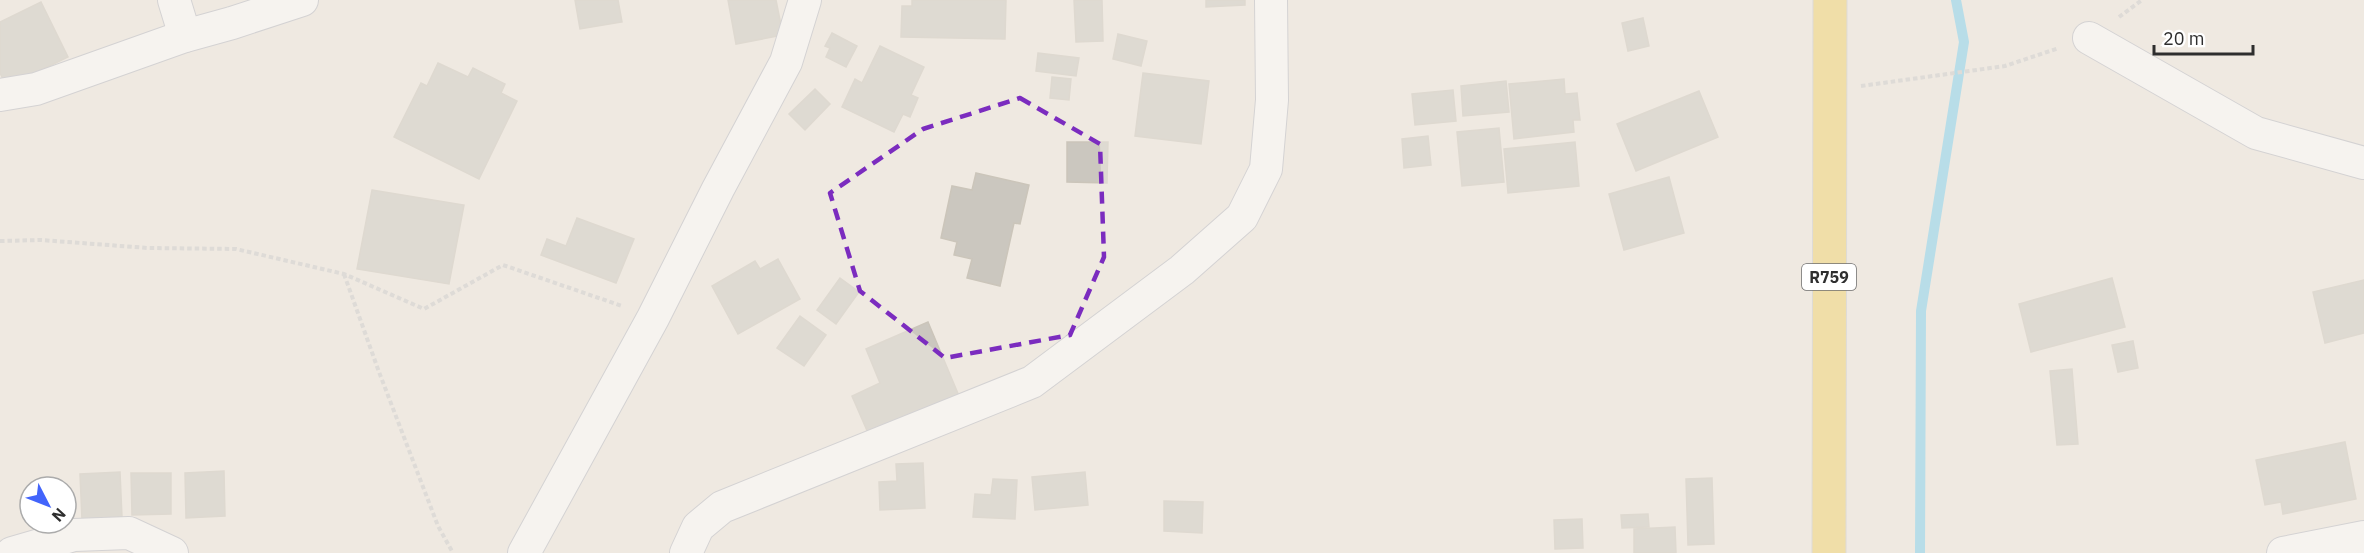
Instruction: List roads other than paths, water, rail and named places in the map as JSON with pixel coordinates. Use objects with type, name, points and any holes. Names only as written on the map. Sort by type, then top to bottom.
[{"type":"main road","name":"R759","points":[[1829,553],[1830,0]]},
{"type":"street","points":[[174,0],[185,36]]},
{"type":"street","points":[[0,95],[36,90],[185,36],[302,0]]},
{"type":"street","points":[[524,553],[653,318],[786,62],[805,0]]},
{"type":"street","points":[[686,553],[698,527],[722,507],[1032,382],[1182,270],[1242,217],[1266,169],[1272,100],[1270,0]]},
{"type":"street","points":[[2089,38],[2256,133],[2364,163]]},
{"type":"street","points":[[12,553],[74,535],[129,532],[172,553]]},
{"type":"street","points":[[2283,553],[2364,537]]},
{"type":"waterway","points":[[1920,553],[1921,311],[1964,42],[1956,0]]}]
